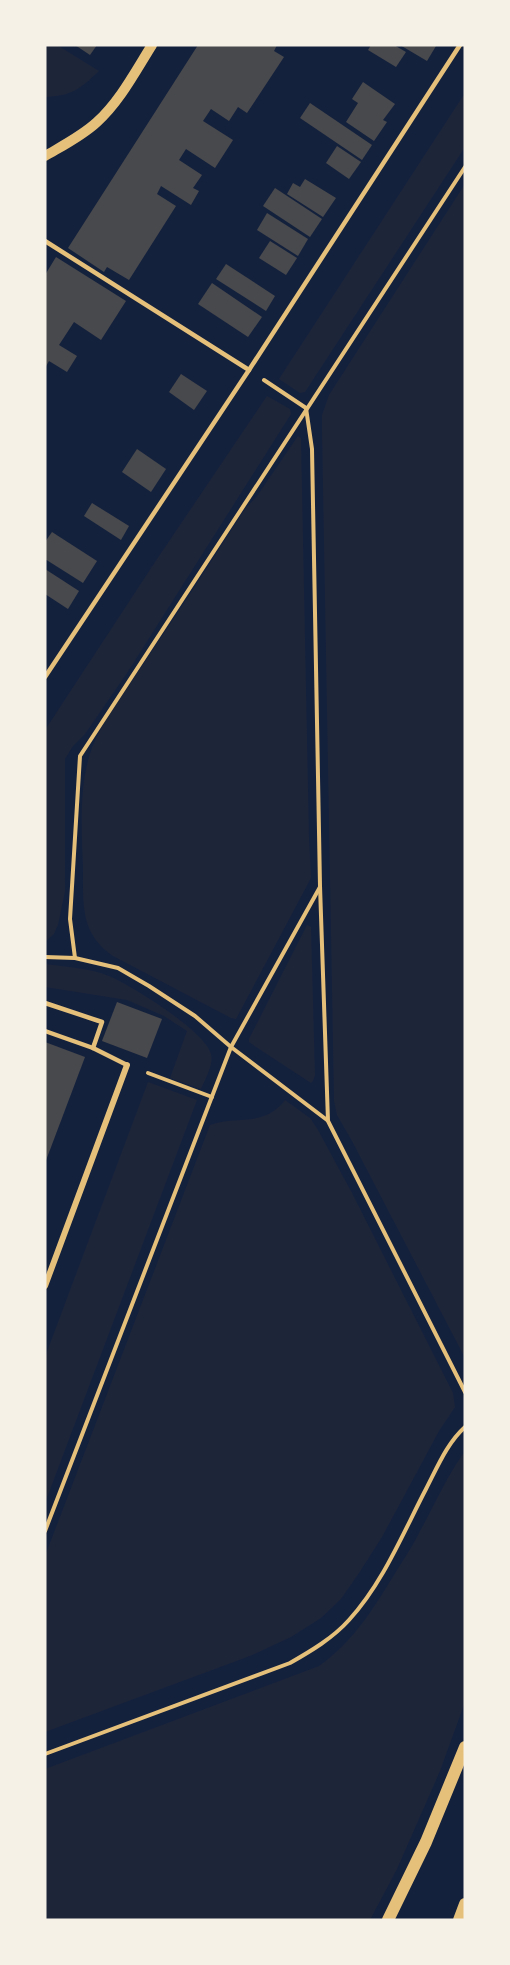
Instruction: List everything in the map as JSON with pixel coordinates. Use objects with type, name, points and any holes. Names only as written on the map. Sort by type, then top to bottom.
[{"type":"main road","points":[[388,1920],[426,1842],[465,1747]]},
{"type":"main road","points":[[459,1920],[465,1904]]},
{"type":"street","points":[[45,156],[96,122],[124,90],[152,45]]},
{"type":"street","points":[[45,1286],[127,1065]]},
{"type":"lane","points":[[45,677],[249,370],[460,45]]},
{"type":"lane","points":[[45,241],[249,370]]},
{"type":"lane","points":[[45,1003],[102,1022],[93,1048]]},
{"type":"lane","points":[[45,1031],[93,1048],[127,1065]]},
{"type":"path","points":[[75,958],[70,919],[80,756],[465,166]]},
{"type":"path","points":[[249,370],[306,408],[312,449],[328,1121],[465,1392]]},
{"type":"path","points":[[45,1531],[231,1047],[321,886]]},
{"type":"path","points":[[45,957],[75,958],[118,968],[195,1016],[231,1047],[328,1121]]},
{"type":"path","points":[[127,1065],[212,1097]]},
{"type":"path","points":[[45,1754],[290,1663],[328,1639],[349,1620],[381,1576],[440,1461],[459,1432],[465,1427]]},
{"type":"shaded area","points":[[45,45],[57,45],[99,71],[86,83],[69,93],[45,97]]},
{"type":"shaded area","points":[[465,93],[465,147],[305,392],[300,393],[279,379]]},
{"type":"shaded area","points":[[465,184],[465,1358],[337,1115],[334,1101],[322,415],[329,395]]},
{"type":"shaded area","points":[[267,396],[290,409],[291,414],[127,673],[65,759],[65,891],[58,925],[54,934],[45,942],[45,730]]},
{"type":"shaded area","points":[[298,436],[301,438],[311,878],[236,1019],[113,956],[89,929],[83,896],[83,787],[92,749],[111,712],[245,509],[257,496]]},
{"type":"shaded area","points":[[307,925],[311,927],[315,1075],[311,1083],[249,1042]]},
{"type":"shaded area","points":[[45,964],[102,973],[134,989],[182,1022],[206,1045],[211,1054],[210,1067],[201,1089],[170,1078],[187,1031],[164,1016],[127,1000],[45,987]]},
{"type":"shaded area","points":[[148,1082],[197,1100],[45,1503],[45,1357]]},
{"type":"shaded area","points":[[285,1100],[310,1118],[318,1130],[453,1393],[455,1407],[439,1431],[382,1537],[341,1599],[321,1618],[291,1637],[250,1656],[45,1732],[45,1556],[210,1125],[259,1118],[277,1109]]},
{"type":"shaded area","points":[[465,1451],[465,1702],[440,1771],[397,1869],[370,1920],[45,1920],[45,1769],[319,1666],[331,1657],[352,1636],[370,1612],[411,1548]]},
{"type":"building","points":[[75,45],[97,45],[90,55]]},
{"type":"building","points":[[198,45],[277,45],[274,51],[284,57],[247,113],[238,107],[229,121],[211,109],[203,121],[233,140],[215,168],[186,149],[179,160],[202,175],[193,188],[199,191],[191,205],[161,186],[157,194],[176,206],[129,280],[107,267],[104,272],[68,248]]},
{"type":"building","points":[[371,45],[394,45],[406,52],[396,67],[368,50]]},
{"type":"building","points":[[400,45],[435,45],[436,46],[427,61]]},
{"type":"building","points":[[363,82],[395,104],[383,120],[387,122],[374,141],[346,122],[358,103],[352,99]]},
{"type":"building","points":[[310,103],[372,145],[362,160],[300,118]]},
{"type":"building","points":[[337,146],[361,162],[349,179],[326,163]]},
{"type":"building","points":[[305,179],[336,198],[323,217],[287,194],[293,183],[300,187]]},
{"type":"building","points":[[275,188],[322,219],[310,237],[263,206]]},
{"type":"building","points":[[267,213],[308,239],[298,256],[257,230]]},
{"type":"building","points":[[270,241],[297,258],[286,275],[259,258]]},
{"type":"building","points":[[56,257],[126,301],[101,340],[74,322],[59,345],[77,356],[67,372],[49,361],[45,368],[45,275]]},
{"type":"building","points":[[226,264],[275,296],[266,311],[216,279]]},
{"type":"building","points":[[212,283],[262,317],[248,337],[198,304]]},
{"type":"building","points":[[181,374],[207,391],[194,410],[169,392]]},
{"type":"building","points":[[137,449],[166,469],[151,492],[122,472]]},
{"type":"building","points":[[92,503],[129,526],[121,540],[84,516]]},
{"type":"building","points":[[52,532],[97,561],[83,583],[45,559],[45,542]]},
{"type":"building","points":[[45,569],[79,591],[68,609],[45,594]]},
{"type":"building","points":[[117,1002],[162,1019],[147,1058],[102,1041]]},
{"type":"building","points":[[45,1042],[85,1057],[45,1163]]}]
